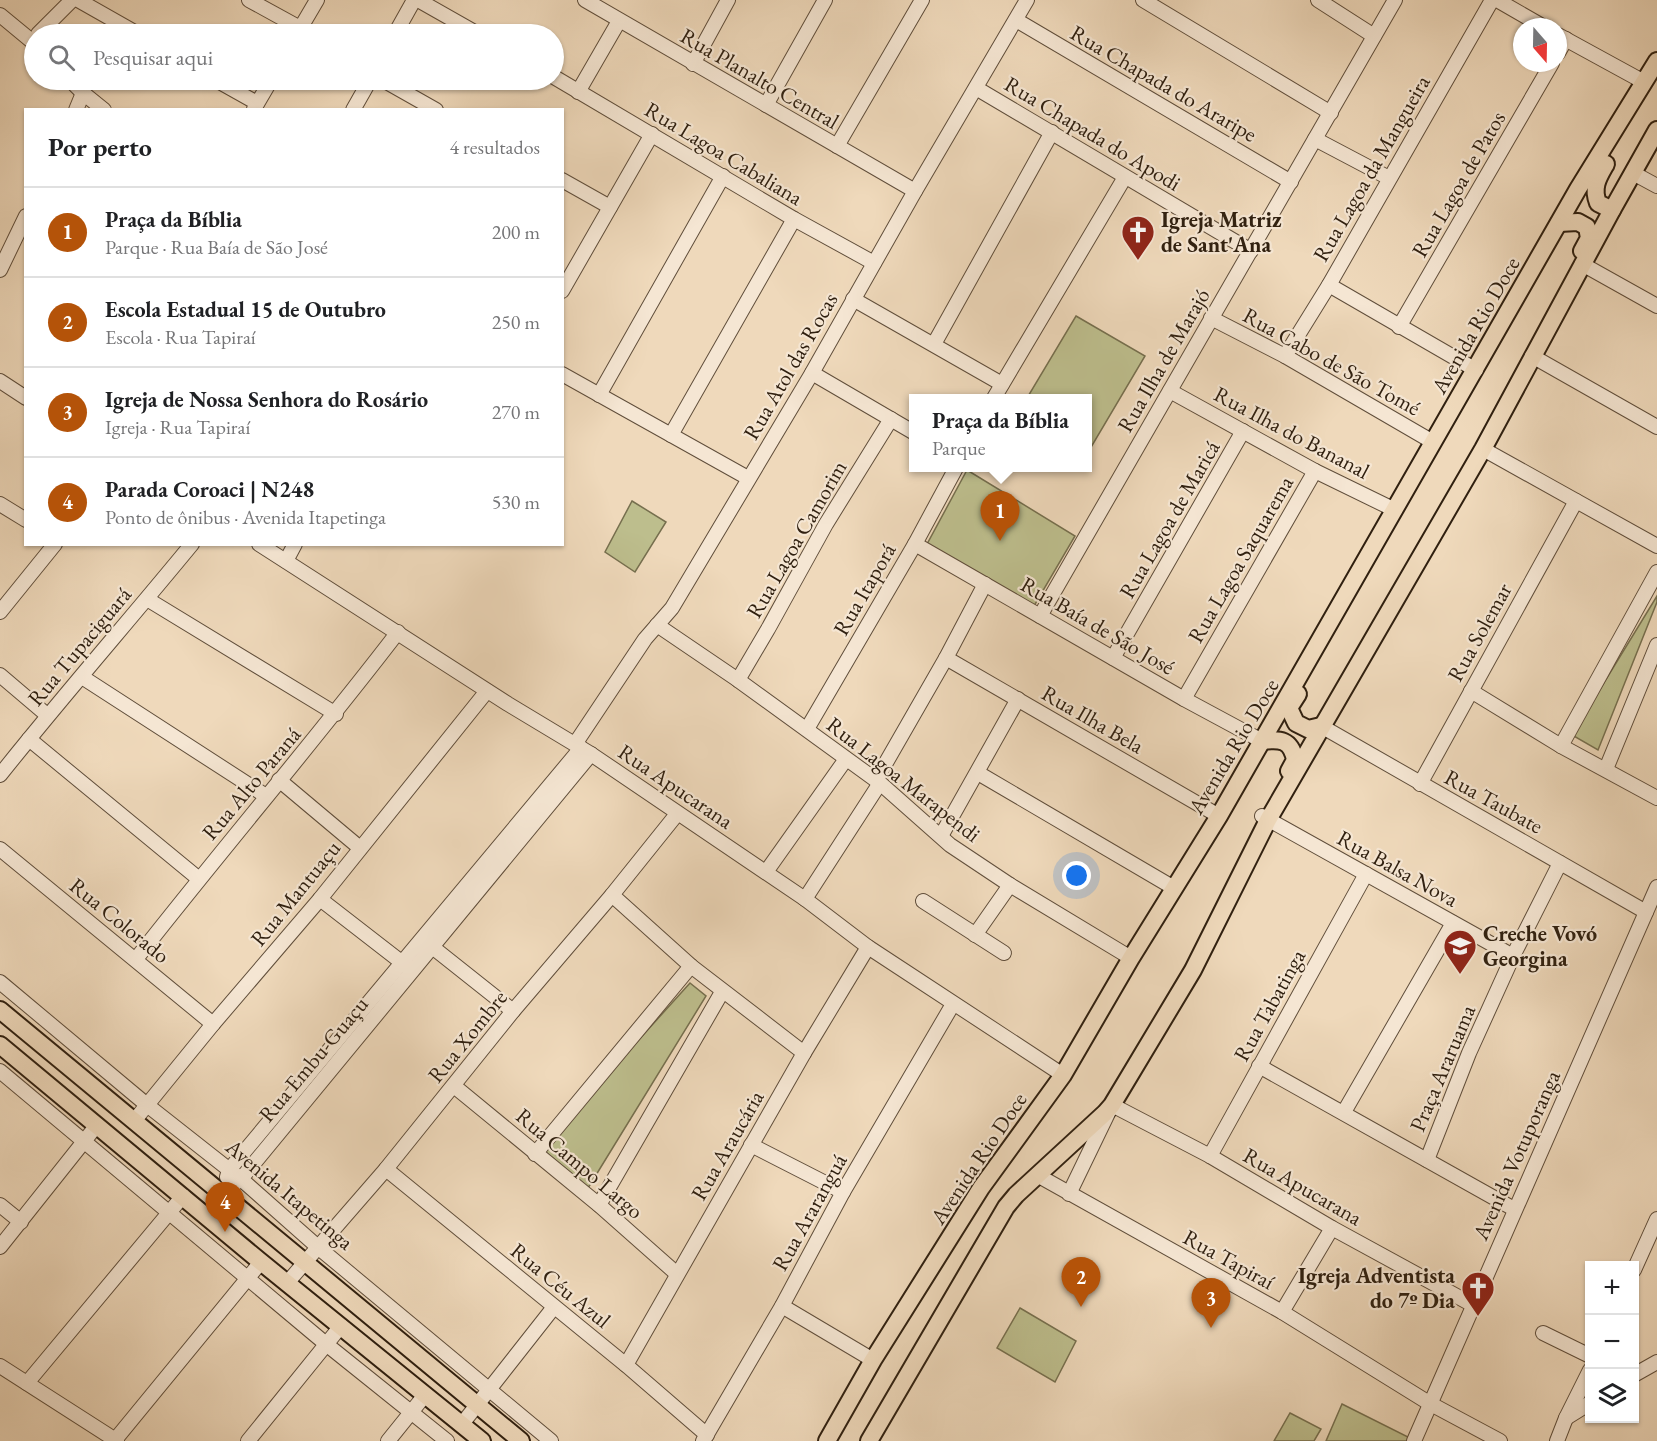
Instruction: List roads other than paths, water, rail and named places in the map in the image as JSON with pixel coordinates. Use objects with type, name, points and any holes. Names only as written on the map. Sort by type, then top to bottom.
[{"type":"main road","name":"Avenida Rio Doce","points":[[827,1441],[873,1360],[981,1188],[1063,1075],[1131,958],[1219,816],[1559,223],[1657,61]]},
{"type":"main road","points":[[1612,210],[1598,203],[1594,192],[1596,181],[1634,116],[1634,99]]},
{"type":"main road","points":[[1265,818],[1483,449],[1657,130]]},
{"type":"main road","points":[[1535,350],[1542,324],[1589,238],[1587,227],[1578,222],[1559,223]]},
{"type":"main road","points":[[1321,726],[1308,729],[1301,727],[1289,708],[1332,637],[1338,610]]},
{"type":"main road","points":[[869,1441],[1006,1207],[1037,1174],[1112,1105],[1193,970],[1295,760],[1293,750],[1285,743],[1277,740],[1262,741]]},
{"type":"main road","name":"Avenida Itapetinga","points":[[0,1010],[521,1441]]},
{"type":"main road","points":[[0,1045],[261,1262],[482,1441]]},
{"type":"main road","points":[[31,1071],[48,1050]]},
{"type":"main road","points":[[204,1214],[222,1193]]},
{"type":"street","points":[[49,24],[72,0]]},
{"type":"street","points":[[78,0],[120,24]]},
{"type":"street","points":[[249,0],[286,24]]},
{"type":"street","points":[[304,24],[317,0]]},
{"type":"street","points":[[401,24],[416,0],[460,24]]},
{"type":"street","name":"Rua Planalto Central","points":[[585,0],[915,191]]},
{"type":"street","points":[[693,64],[728,0]]},
{"type":"street","points":[[766,105],[825,0]]},
{"type":"street","points":[[837,146],[922,0]]},
{"type":"street","name":"Rua Atol das Rocas","points":[[582,749],[603,698],[645,639],[672,608],[812,373],[1027,0]]},
{"type":"street","points":[[1143,0],[1331,113]]},
{"type":"street","points":[[1318,0],[1374,36]]},
{"type":"street","name":"Rua Ilha de Marajó","points":[[1040,616],[1395,0]]},
{"type":"street","name":"Rua Lagoa da Mangueira","points":[[1284,356],[1329,285],[1492,0]]},
{"type":"street","points":[[1497,0],[1528,18]]},
{"type":"street","points":[[0,15],[24,31]]},
{"type":"street","name":"Rua Chapada do Araripe","points":[[1016,20],[1291,182]]},
{"type":"street","points":[[578,92],[619,21]]},
{"type":"street","points":[[1567,40],[1644,82]]},
{"type":"street","name":"Rua Lagoa de Patos","points":[[1399,327],[1547,72]]},
{"type":"street","name":"Rua Lagoa Cabaliana","points":[[564,83],[874,263]]},
{"type":"street","name":"Rua Chapada do Apodi","points":[[976,88],[1251,251]]},
{"type":"street","points":[[80,90],[102,108]]},
{"type":"street","points":[[231,90],[256,106],[265,90]]},
{"type":"street","points":[[354,108],[364,90]]},
{"type":"street","points":[[401,90],[432,108]]},
{"type":"street","points":[[77,108],[83,93]]},
{"type":"street","points":[[933,344],[1052,132]]},
{"type":"street","points":[[565,283],[652,134]]},
{"type":"street","points":[[1316,139],[1389,178]]},
{"type":"street","points":[[1633,173],[1657,186]]},
{"type":"street","points":[[598,395],[723,176]]},
{"type":"street","points":[[997,394],[1125,177]]},
{"type":"street","points":[[564,181],[610,207]]},
{"type":"street","points":[[670,435],[795,219]]},
{"type":"street","points":[[0,270],[24,220]]},
{"type":"street","points":[[1582,264],[1657,306]]},
{"type":"street","points":[[1329,285],[1476,370]]},
{"type":"street","points":[[854,299],[1002,384]]},
{"type":"street","name":"Rua Cabo de São Tomé","points":[[1211,318],[1284,356],[1433,442]]},
{"type":"street","points":[[1535,350],[1657,427]]},
{"type":"street","points":[[812,373],[909,430]]},
{"type":"street","points":[[564,375],[748,478]]},
{"type":"street","points":[[0,381],[23,391]]},
{"type":"street","name":"Rua Ilha do Bananal","points":[[1170,391],[1315,471],[1395,510]]},
{"type":"street","name":"Rua Lagoa Camorim","points":[[738,680],[826,524],[891,419]]},
{"type":"street","name":"Rua Lagoa de Maricá","points":[[1113,658],[1243,431]]},
{"type":"street","points":[[1483,449],[1657,546]]},
{"type":"street","name":"Rua Lagoa Saquarema","points":[[1184,699],[1315,471]]},
{"type":"street","name":"Rua Itaporá","points":[[807,729],[915,544],[954,472]]},
{"type":"street","name":"Rua Solemar","points":[[1420,784],[1576,501]]},
{"type":"street","points":[[0,504],[24,519]]},
{"type":"street","name":"Rua Baía de São José","points":[[915,544],[1184,699],[1262,741]]},
{"type":"street","points":[[0,612],[53,546]]},
{"type":"street","name":"Rua Tupaciguará","points":[[0,776],[47,715],[82,677],[190,546]]},
{"type":"street","name":"Rua Apucarana","points":[[262,546],[487,691],[582,749],[766,872],[868,947],[1063,1075]]},
{"type":"street","points":[[286,561],[294,546]]},
{"type":"street","points":[[1561,746],[1657,572]]},
{"type":"street","points":[[805,899],[878,781],[986,584]]},
{"type":"street","points":[[147,599],[336,714]]},
{"type":"street","name":"Rua Lagoa Marapendi","points":[[657,625],[878,781],[950,845],[1010,885],[1131,958]]},
{"type":"street","name":"Rua Alto Paraná","points":[[136,959],[279,780],[336,714],[398,632]]},
{"type":"street","points":[[1606,769],[1657,645]]},
{"type":"street","name":"Rua Ilha Bela","points":[[946,658],[1219,816]]},
{"type":"street","points":[[0,675],[47,715]]},
{"type":"street","points":[[82,677],[266,796]]},
{"type":"street","name":"Rua Mantuaçu","points":[[134,1121],[320,899],[487,691]]},
{"type":"street","points":[[1471,691],[1561,746],[1657,798]]},
{"type":"street","points":[[941,836],[1018,699]]},
{"type":"street","name":"Rua Taubate","points":[[1321,726],[1646,912]]},
{"type":"street","points":[[29,739],[199,879]]},
{"type":"street","name":"Rua Embu-Guaçu","points":[[222,1193],[241,1179],[582,749]]},
{"type":"street","points":[[766,872],[846,759]]},
{"type":"street","points":[[978,773],[1174,888]]},
{"type":"street","points":[[279,780],[360,848]]},
{"type":"street","name":"Rua Xombre","points":[[288,1283],[386,1169],[513,1011],[612,895],[677,814]]},
{"type":"street","name":"Rua Balsa Nova","points":[[1265,818],[1513,956]]},
{"type":"street","name":"Rua Colorado","points":[[0,849],[213,1024]]},
{"type":"street","name":"Praça Araruama","points":[[1427,1160],[1469,1053],[1513,956],[1560,863]]},
{"type":"street","name":"Rua Tabatinga","points":[[1210,1156],[1366,874]]},
{"type":"street","points":[[975,935],[1010,885]]},
{"type":"street","name":"Avenida Votuporanga","points":[[1414,1441],[1657,887]]},
{"type":"street","points":[[612,895],[722,992],[804,1053]]},
{"type":"street","points":[[320,899],[408,967]]},
{"type":"street","points":[[922,901],[1004,953]]},
{"type":"street","points":[[1344,1112],[1453,923]]},
{"type":"street","points":[[428,943],[513,1011]]},
{"type":"street","name":"Rua Araucária","points":[[627,1365],[804,1053],[868,947]]},
{"type":"street","points":[[535,1154],[691,966]]},
{"type":"street","name":"Rua Embu-Guaçu","points":[[222,1193],[229,1170],[408,967]]},
{"type":"street","name":"Avenida Itapetinga","points":[[0,982],[147,1105],[241,1179],[319,1248],[551,1441]]},
{"type":"street","points":[[598,1205],[722,992]]},
{"type":"street","name":"Rua Araranguá","points":[[705,1438],[782,1306],[843,1192],[953,1004]]},
{"type":"street","points":[[1259,1066],[1514,1209]]},
{"type":"street","points":[[0,1071],[326,1344],[447,1441]]},
{"type":"street","name":"Rua Campo Largo","points":[[454,1086],[598,1205],[677,1274]]},
{"type":"street","points":[[1069,1194],[1112,1105]]},
{"type":"street","name":"Rua Apucarana","points":[[1112,1105],[1210,1156],[1332,1228],[1473,1305]]},
{"type":"street","points":[[1,1245],[86,1142],[97,1125]]},
{"type":"street","points":[[751,1145],[843,1192]]},
{"type":"street","name":"Rua Céu Azul","points":[[386,1169],[627,1365],[705,1438]]},
{"type":"street","name":"Rua Tapiraí","points":[[1037,1174],[1282,1312],[1429,1403],[1500,1441]]},
{"type":"street","points":[[27,1383],[183,1196]]},
{"type":"street","points":[[0,1205],[21,1222]]},
{"type":"street","points":[[1639,1261],[1657,1219]]},
{"type":"street","points":[[1282,1312],[1332,1228]]},
{"type":"street","points":[[0,1366],[116,1440],[261,1262]]},
{"type":"street","points":[[782,1306],[873,1360]]},
{"type":"street","points":[[462,1424],[554,1307]]},
{"type":"street","points":[[248,1441],[341,1326]]},
{"type":"street","points":[[1543,1333],[1585,1354]]},
{"type":"street","points":[[1639,1373],[1657,1362]]},
{"type":"street","points":[[1557,1441],[1585,1380]]},
{"type":"street","points":[[388,1441],[425,1395]]},
{"type":"street","points":[[1566,1418],[1585,1406]]},
{"type":"place","name":"Igreja Matriz de Sant'Ana","points":[[1138,261]]},
{"type":"place","name":"Praça da Bíblia","points":[[1000,541]]},
{"type":"place","name":"Creche Vovó Georgina","points":[[1460,975]]},
{"type":"place","name":"Parada Coroaci | N248","points":[[225,1232]]},
{"type":"place","name":"Escola Estadual 15 de Outubro","points":[[1081,1307]]},
{"type":"place","name":"Igreja Adventista do 7º Dia","points":[[1478,1317]]},
{"type":"place","name":"Igreja de Nossa Senhora do Rosário","points":[[1211,1328]]}]
